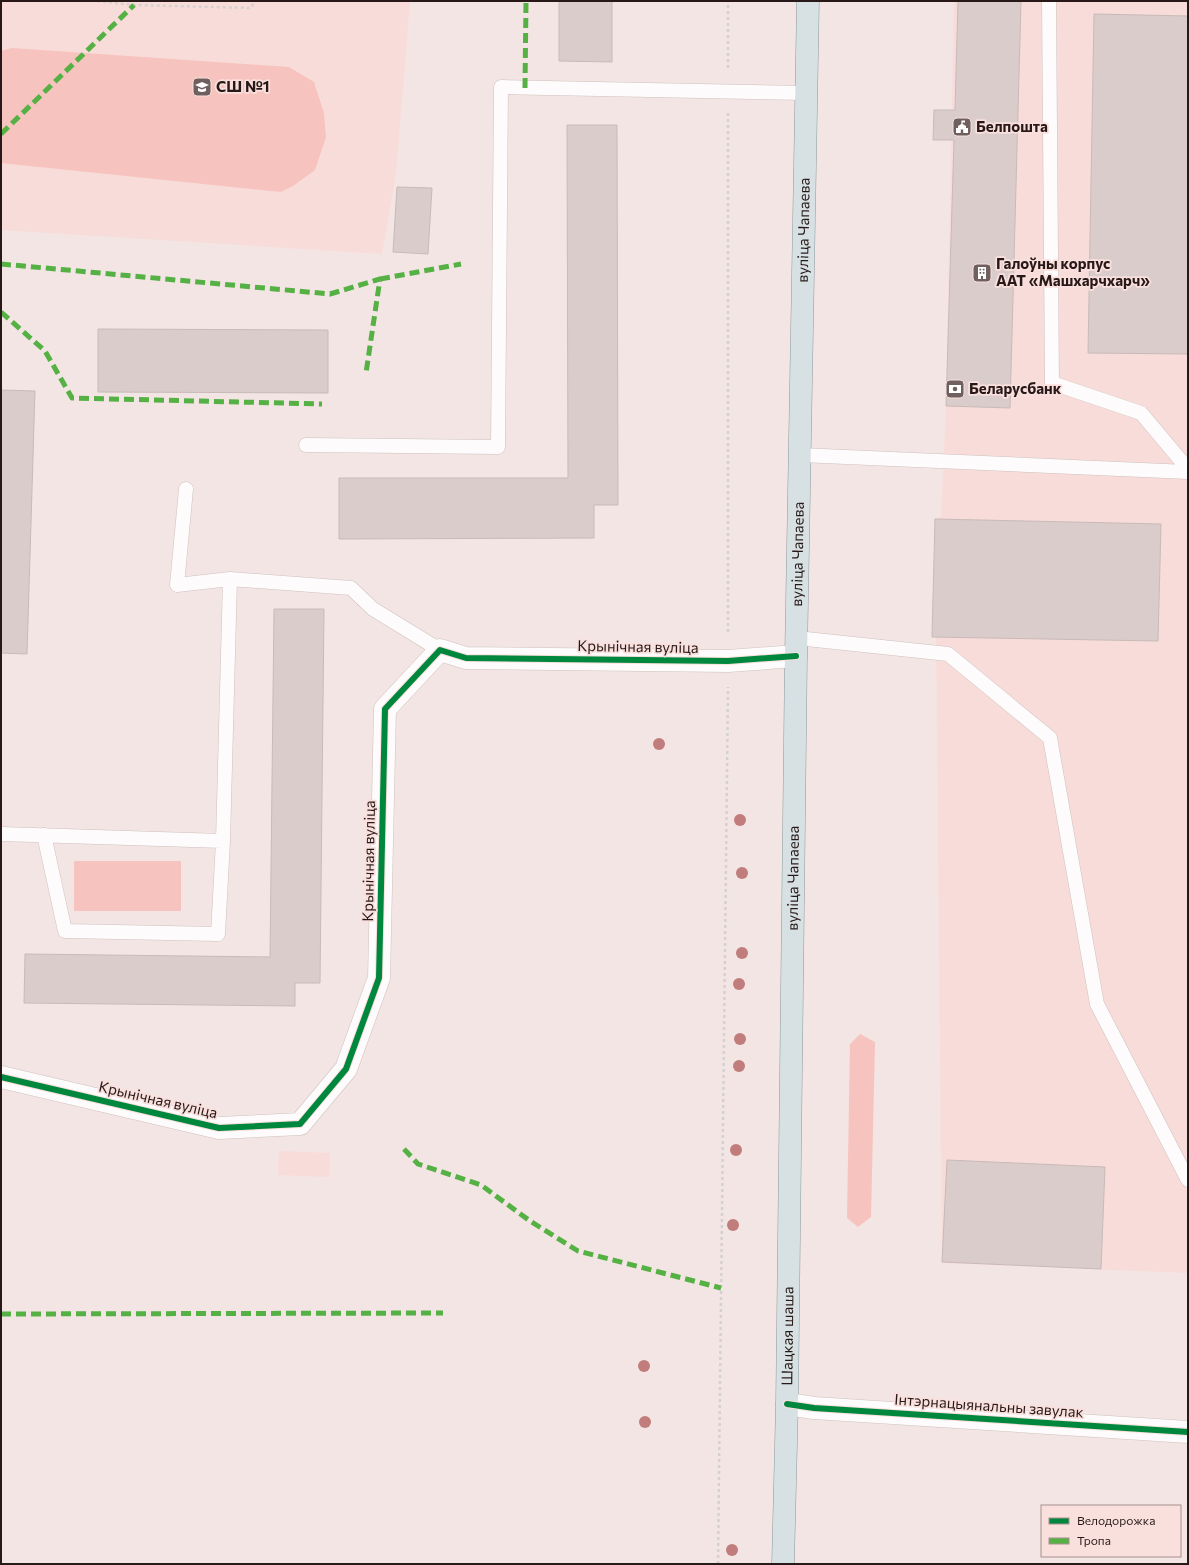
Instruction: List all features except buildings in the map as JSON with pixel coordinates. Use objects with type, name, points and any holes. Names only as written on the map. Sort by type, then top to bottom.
[{"type":"main road","name":"вуліца Чапаева","points":[[791,1107],[808,1]]},
{"type":"main road","name":"Шацкая шаша","points":[[783,1564],[788,1404],[791,1107]]},
{"type":"street","name":"Крынічная вуліца","points":[[1,1077],[219,1128],[300,1124],[346,1069],[379,978],[385,709],[440,650],[466,658],[728,661],[797,647]]},
{"type":"street","name":"Інтэрнацыянальны завулак","points":[[788,1404],[814,1408],[1188,1432]]},
{"type":"lane","points":[[1050,1],[1052,383],[1141,413],[1188,469]]},
{"type":"lane","points":[[306,445],[498,447],[501,87],[806,93]]},
{"type":"lane","points":[[800,455],[1188,472]]},
{"type":"lane","points":[[186,489],[178,584],[230,579],[351,588],[373,609],[440,650]]},
{"type":"lane","points":[[44,835],[65,931],[218,934],[224,841],[230,579]]},
{"type":"lane","points":[[797,647],[948,654],[1050,738],[1097,1004],[1188,1180]]},
{"type":"lane","points":[[1,834],[224,841]]},
{"type":"path","points":[[97,1],[134,5],[251,8],[255,1]]},
{"type":"path","points":[[134,5],[137,1]]},
{"type":"path","points":[[718,1564],[728,661],[728,1]]},
{"type":"shaded area","name":"СШ №1","points":[[1,1],[410,1],[396,173],[382,254],[1,230]]},
{"type":"shaded area","points":[[954,1],[1188,1],[1188,1273],[942,1263],[935,518],[941,517],[946,407]]},
{"type":"shaded area","points":[[12,48],[289,67],[314,82],[324,113],[326,137],[315,170],[293,186],[281,192],[1,163],[1,51]]},
{"type":"shaded area","points":[[74,861],[181,861],[181,911],[74,911]]},
{"type":"shaded area","points":[[860,1034],[875,1042],[871,1217],[858,1227],[847,1218],[850,1044]]},
{"type":"shaded area","points":[[279,1151],[330,1153],[329,1177],[278,1175]]},
{"type":"marked path","points":[[525,88],[526,1]]},
{"type":"marked path","points":[[1,134],[134,5]]},
{"type":"marked path","points":[[1,264],[330,294],[380,279],[366,373]]},
{"type":"marked path","points":[[380,279],[461,264]]},
{"type":"marked path","points":[[1,312],[45,351],[72,398],[322,404]]},
{"type":"marked path","points":[[404,1149],[418,1164],[481,1185],[530,1221],[578,1251],[721,1288]]},
{"type":"marked path","points":[[1,1314],[443,1313]]},
{"type":"cycle path","points":[[1,1077],[219,1128],[300,1124],[346,1069],[379,978],[385,709],[440,650],[466,658],[728,661],[796,656]]},
{"type":"cycle path","points":[[787,1404],[814,1408],[1188,1432]]},
{"type":"place","name":"СШ №1","points":[[202,87]]},
{"type":"place","name":"Белпошта","points":[[962,127]]},
{"type":"place","name":"Галоўны корпус ААТ «Машхарчхарч»","points":[[982,273]]},
{"type":"place","name":"Беларусбанк","points":[[955,389]]}]
